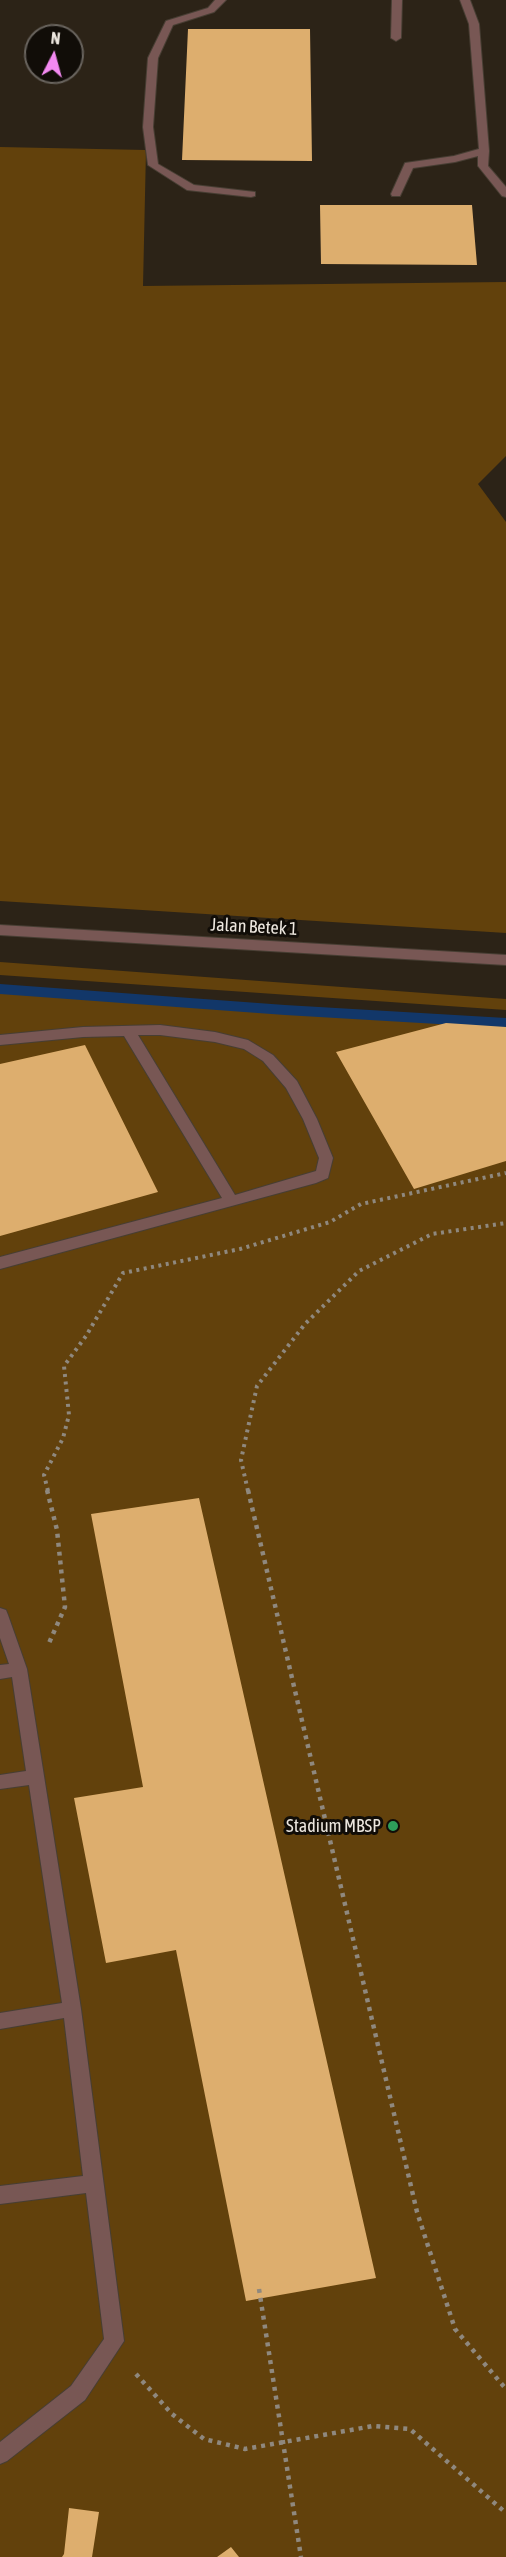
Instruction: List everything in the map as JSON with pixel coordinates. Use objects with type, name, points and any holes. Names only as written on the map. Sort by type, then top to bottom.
[{"type":"street","points":[[221,0],[211,10],[170,23],[153,58],[148,126],[153,165],[191,188],[251,194]]},
{"type":"street","points":[[396,38],[397,0]]},
{"type":"street","points":[[465,0],[474,24],[477,48],[483,166],[506,194]]},
{"type":"street","points":[[396,194],[409,165],[455,159],[484,151]]},
{"type":"street","name":"Jalan Betek 1","points":[[0,930],[506,960]]},
{"type":"street","points":[[0,1040],[160,1030],[215,1037],[248,1045],[268,1058],[292,1085],[310,1119],[326,1158],[323,1174],[296,1184],[0,1263]]},
{"type":"street","points":[[128,1031],[231,1201]]},
{"type":"street","points":[[0,1615],[19,1669],[36,1777],[72,2009],[114,2341],[78,2393],[0,2454]]},
{"type":"street","points":[[0,1672],[19,1669]]},
{"type":"street","points":[[0,1782],[36,1777]]},
{"type":"street","points":[[0,2021],[72,2009]]},
{"type":"street","points":[[0,2195],[95,2182]]},
{"type":"path","points":[[19,1669],[50,1643],[65,1607],[57,1530],[44,1474],[63,1438],[69,1415],[64,1366],[86,1336],[123,1273],[240,1249],[330,1222],[361,1204],[506,1173]]},
{"type":"path","points":[[506,1223],[432,1234],[359,1271],[305,1324],[257,1386],[241,1460],[417,2212],[454,2329],[506,2389]]},
{"type":"path","points":[[259,2289],[301,2557]]},
{"type":"path","points":[[114,2341],[145,2386],[172,2414],[204,2439],[245,2448],[373,2426],[410,2429],[506,2513]]},
{"type":"shaded area","points":[[0,147],[146,150],[143,286],[506,282],[506,456],[478,484],[506,522],[506,933],[0,901]]},
{"type":"shaded area","points":[[0,962],[506,999],[506,1010],[0,975]]},
{"type":"shaded area","points":[[0,993],[506,1027],[506,2557],[0,2557]]},
{"type":"building","points":[[188,29],[310,29],[312,161],[182,160]]},
{"type":"building","points":[[320,205],[472,205],[477,265],[321,264]]},
{"type":"building","points":[[446,1023],[506,1027],[506,1161],[414,1189],[336,1052]]},
{"type":"building","points":[[85,1045],[158,1192],[0,1236],[0,1064]]},
{"type":"building","points":[[199,1498],[376,2278],[246,2301],[176,1950],[106,1963],[74,1798],[143,1787],[91,1514]]},
{"type":"building","points":[[69,2508],[99,2512],[92,2557],[62,2557]]},
{"type":"building","points":[[231,2547],[239,2557],[217,2557]]},
{"type":"waterway","points":[[0,989],[285,1010],[506,1023]]},
{"type":"place","name":"Stadium MBSP","points":[[393,1826]]}]
